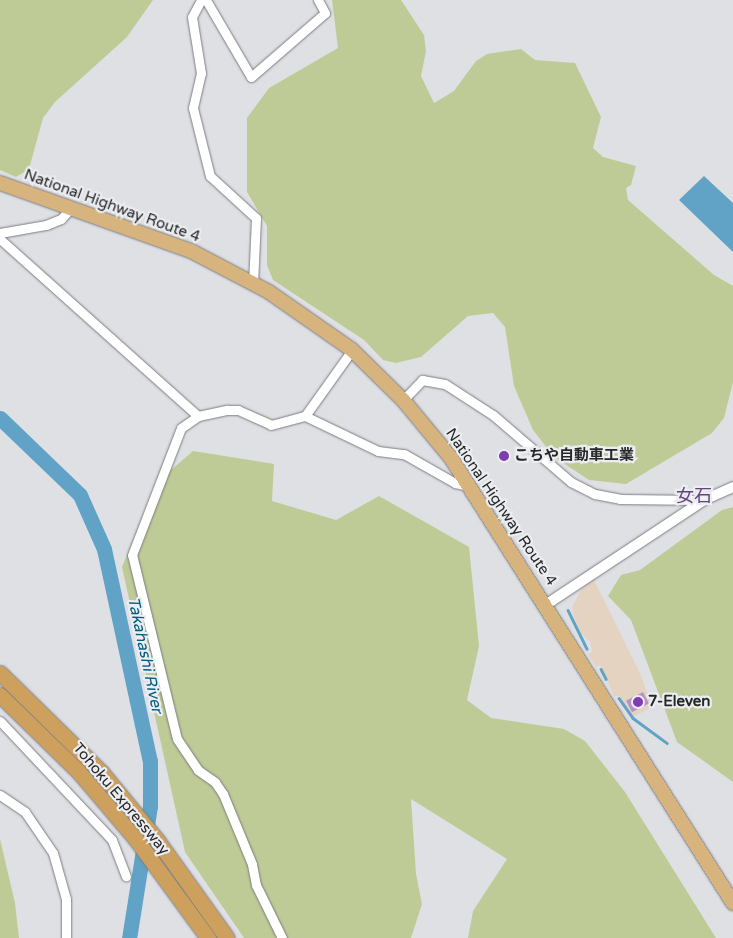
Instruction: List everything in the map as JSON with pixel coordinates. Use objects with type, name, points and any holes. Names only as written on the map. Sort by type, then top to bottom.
[{"type":"highway","name":"National Highway Route 4","points":[[0,183],[192,251],[298,309],[352,350],[403,400],[451,458],[547,604],[733,903]]},
{"type":"highway","name":"Tohoku Expressway","points":[[0,672],[66,733],[138,815],[227,938]]},
{"type":"highway","name":"Tohoku Expressway","points":[[0,695],[72,764],[135,838],[208,938]]},
{"type":"street","points":[[201,0],[192,17],[201,73],[192,108],[210,176],[256,218],[253,284]]},
{"type":"street","points":[[206,0],[251,77],[325,13],[318,0]]},
{"type":"street","points":[[0,233],[46,225],[61,219],[70,208]]},
{"type":"street","points":[[0,239],[198,416]]},
{"type":"street","points":[[282,938],[256,885],[252,864],[222,794],[215,782],[198,770],[177,740],[132,555],[181,428],[198,416],[238,410],[271,425],[305,416],[352,350]]},
{"type":"street","points":[[403,400],[422,380],[445,384],[493,415],[571,482],[595,494],[620,499],[704,500]]},
{"type":"street","points":[[305,416],[378,451],[404,454],[455,483],[469,486]]},
{"type":"street","points":[[547,604],[704,500],[733,487]]},
{"type":"street","points":[[0,721],[112,840],[126,876]]},
{"type":"street","points":[[0,795],[26,812],[53,853],[66,900],[66,938]]},
{"type":"shaded area","points":[[594,580],[641,675],[652,707],[635,716],[629,713],[620,696],[614,696],[600,665],[596,667],[588,654],[592,652],[590,641],[581,634],[574,617],[572,607],[583,587]]},
{"type":"green space","points":[[0,0],[153,0],[127,37],[55,102],[43,118],[29,169],[16,177],[0,170]]},
{"type":"green space","points":[[332,0],[401,0],[424,35],[426,51],[421,76],[434,103],[454,91],[476,61],[487,54],[521,49],[535,60],[575,63],[601,117],[593,148],[603,157],[636,166],[631,185],[626,188],[628,200],[714,275],[733,286],[733,382],[724,418],[712,433],[626,484],[589,480],[554,457],[533,430],[514,386],[505,327],[493,313],[468,316],[421,357],[396,363],[383,360],[364,340],[273,280],[267,265],[267,226],[247,192],[247,118],[269,88],[338,48]]},
{"type":"green space","points":[[193,451],[274,464],[272,501],[336,520],[379,496],[469,547],[479,646],[467,700],[491,718],[564,729],[585,741],[625,792],[716,938],[468,938],[473,911],[507,859],[411,799],[416,874],[422,904],[411,938],[244,938],[185,852],[122,567],[157,482]]},
{"type":"green space","points":[[733,507],[733,782],[677,742],[631,620],[608,596],[621,575],[640,570],[722,510]]},
{"type":"green space","points":[[0,839],[15,903],[19,938],[0,938]]},
{"type":"water","points":[[704,176],[733,203],[733,252],[679,200]]},
{"type":"building","name":"7-Eleven","points":[[643,692],[649,704],[632,712],[626,701]]},
{"type":"waterway","name":"Takahashi River","points":[[0,418],[80,495],[104,549],[150,761],[150,806],[129,938]]},
{"type":"waterway","points":[[568,610],[587,649]]},
{"type":"waterway","points":[[601,669],[606,679]]},
{"type":"waterway","points":[[619,698],[633,718],[667,743]]},
{"type":"place","name":"こちや自動車工業","points":[[504,456]]},
{"type":"place","name":"7-Eleven","points":[[638,702]]},
{"type":"district","name":"女石","points":[[694,496]]}]
